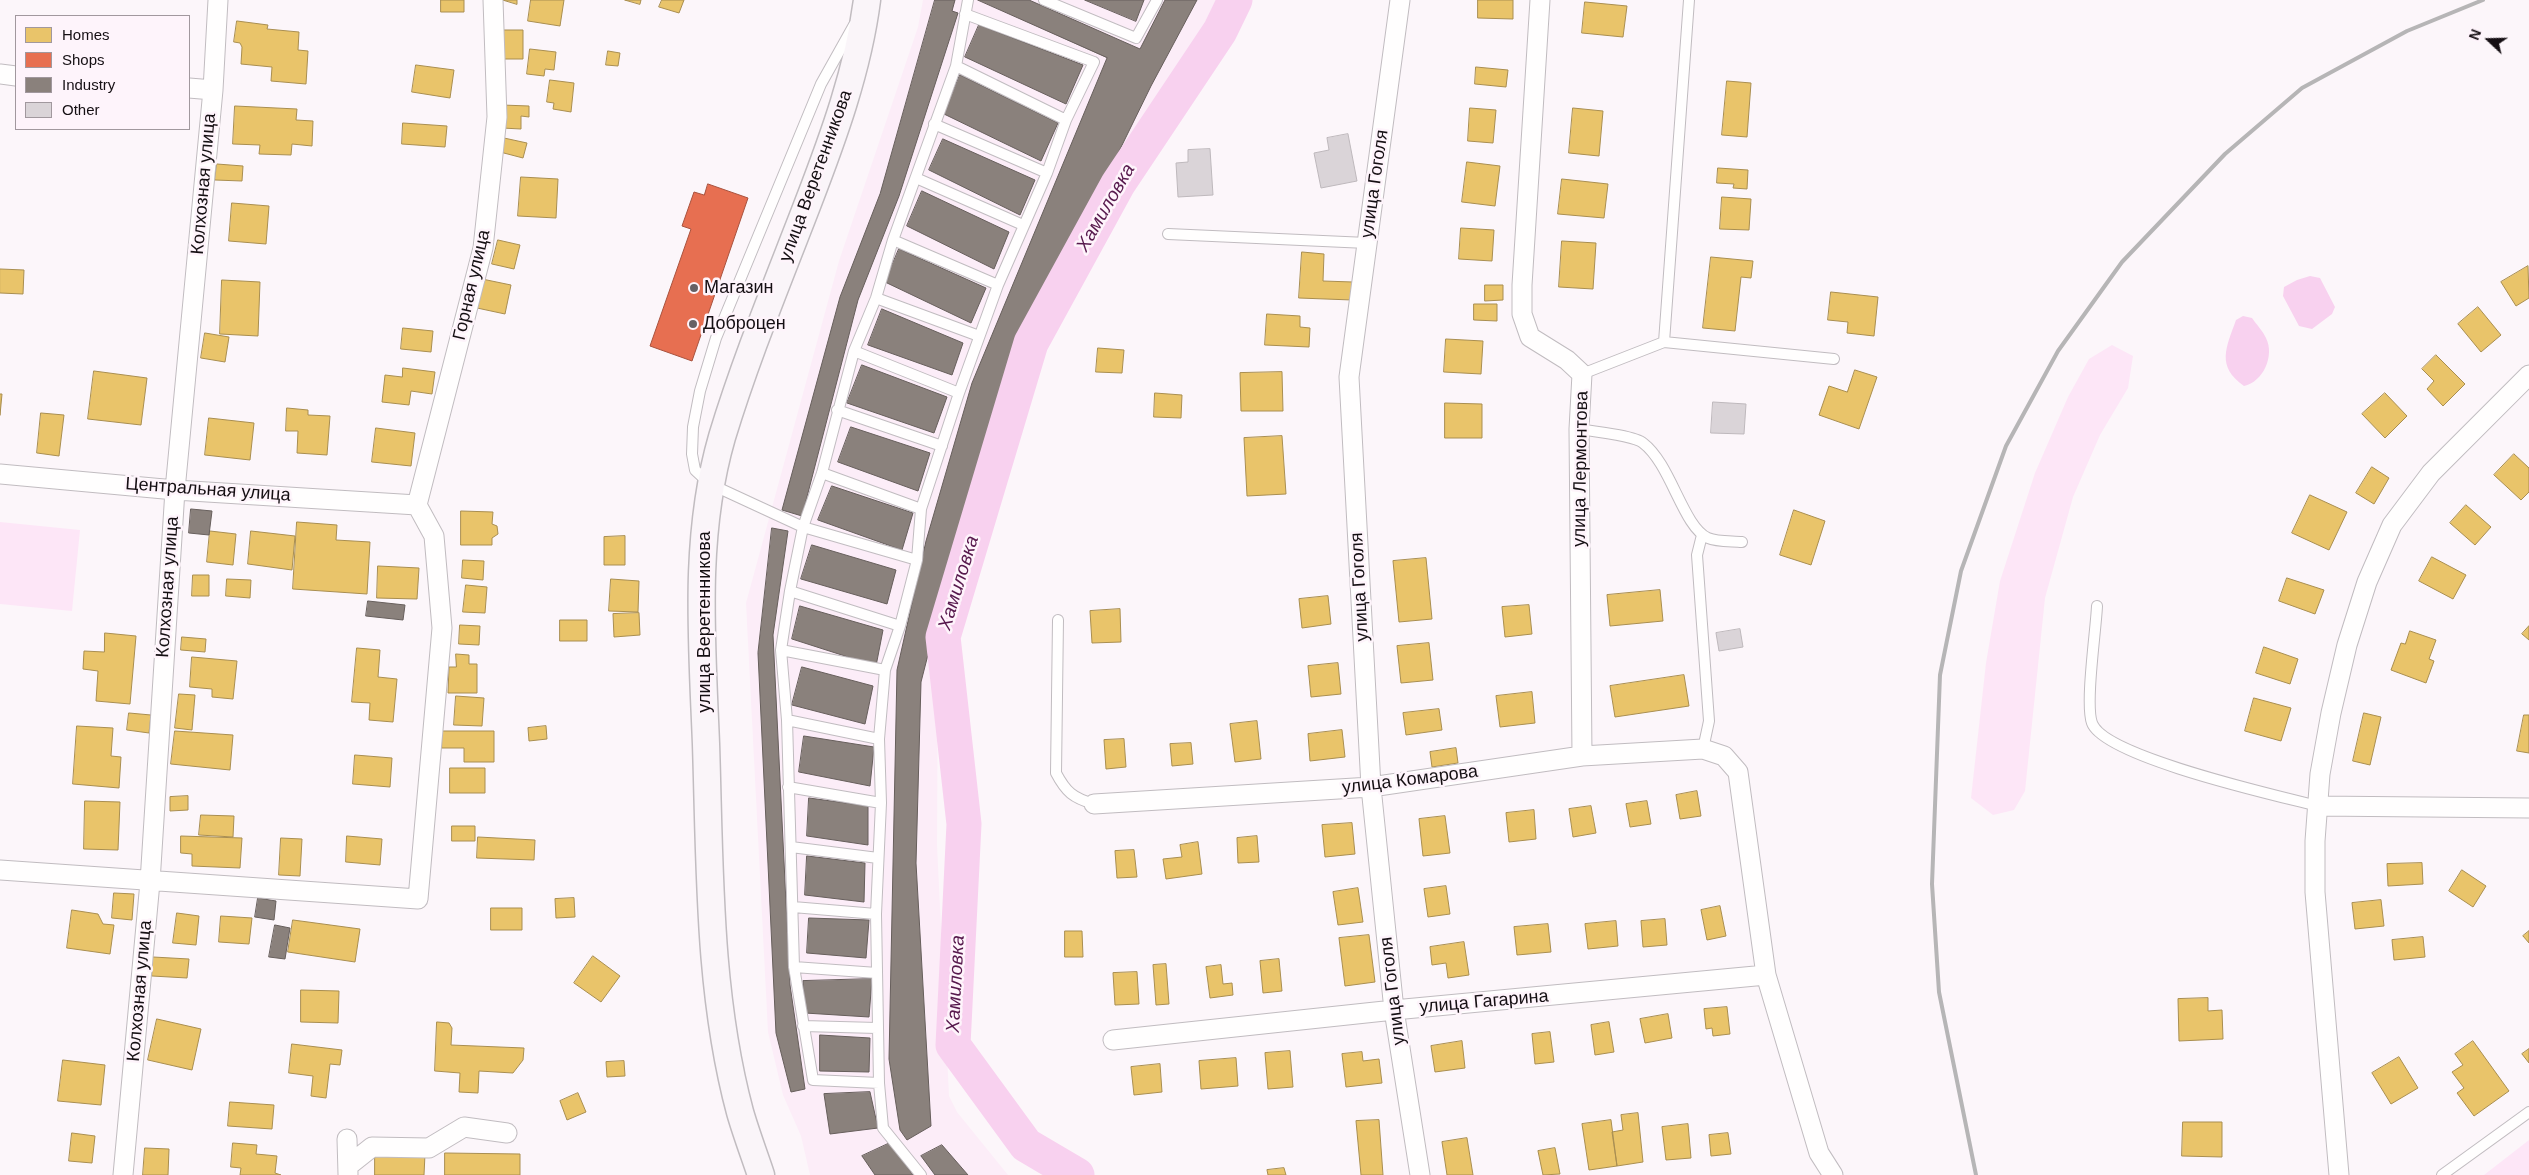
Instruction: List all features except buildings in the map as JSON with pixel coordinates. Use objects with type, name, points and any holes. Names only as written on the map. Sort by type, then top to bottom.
[{"type":"main road","name":"улица Веретенникова","points":[[761,1175],[740,1112],[722,1022],[712,931],[701,626],[703,536],[710,484],[735,396],[829,148],[852,72],[867,3]]},
{"type":"street","name":"Колхозная улица","points":[[123,1175],[150,882],[175,490],[213,90],[218,0]]},
{"type":"street","name":"Горная улица","points":[[417,505],[483,248],[497,117],[493,0]]},
{"type":"street","name":"улица Гоголя","points":[[1400,0],[1348,378],[1372,787],[1394,1010],[1420,1175]]},
{"type":"street","name":"улица Лермонтова","points":[[1540,0],[1522,285],[1522,314],[1530,337],[1567,360],[1582,374],[1579,429],[1582,756]]},
{"type":"street","points":[[0,74],[15,76]]},
{"type":"street","points":[[190,88],[213,90]]},
{"type":"street","points":[[2339,1175],[2315,892],[2320,774],[2347,645],[2367,582],[2392,525],[2431,473],[2529,374]]},
{"type":"street","name":"Центральная улица","points":[[0,474],[175,490],[417,505]]},
{"type":"street","points":[[0,870],[150,882],[418,899],[442,628],[434,536],[417,505]]},
{"type":"street","name":"улица Комарова","points":[[1094,804],[1372,787],[1582,756],[1703,750],[1724,756],[1738,772],[1766,975]]},
{"type":"street","points":[[2318,806],[2529,808]]},
{"type":"street","points":[[1766,975],[1819,1153],[1833,1175]]},
{"type":"street","name":"улица Гагарина","points":[[1113,1040],[1394,1010],[1766,975]]},
{"type":"street","points":[[348,1170],[372,1148],[429,1148],[464,1127],[507,1133]]},
{"type":"street","points":[[346,1139],[348,1170]]},
{"type":"lane","points":[[879,1083],[813,1080],[794,967],[787,720],[781,650],[790,591],[803,527],[822,473],[854,351],[876,298],[893,240],[956,66],[968,0]]},
{"type":"lane","points":[[1044,0],[1136,38],[1157,0]]},
{"type":"lane","points":[[1664,342],[1689,0]]},
{"type":"lane","points":[[867,3],[834,58],[821,84],[716,338],[700,391],[693,427],[692,454],[695,470],[710,484],[803,527],[916,560]]},
{"type":"lane","points":[[921,1175],[883,1128],[879,1083],[876,914],[881,803],[879,739],[885,670],[900,626],[916,560],[921,509],[959,393],[998,285],[1047,173],[1066,120],[1094,62],[964,14]]},
{"type":"lane","points":[[956,66],[1066,120]]},
{"type":"lane","points":[[934,124],[1047,173]]},
{"type":"lane","points":[[916,178],[1023,225]]},
{"type":"lane","points":[[1168,234],[1367,243]]},
{"type":"lane","points":[[893,240],[998,285]]},
{"type":"lane","points":[[876,298],[979,336]]},
{"type":"lane","points":[[1582,374],[1664,342],[1834,359]]},
{"type":"lane","points":[[854,351],[959,393]]},
{"type":"lane","points":[[837,410],[942,446]]},
{"type":"lane","points":[[1579,429],[1642,442],[1667,471],[1694,527],[1702,535],[1710,539],[1742,542]]},
{"type":"lane","points":[[822,473],[921,509]]},
{"type":"lane","points":[[1702,535],[1697,555],[1709,721],[1703,750]]},
{"type":"lane","points":[[790,591],[900,626]]},
{"type":"lane","points":[[2098,606],[2090,708],[2092,725],[2106,740],[2166,764],[2318,806]]},
{"type":"lane","points":[[1058,620],[1056,773],[1063,785],[1076,799],[1094,804]]},
{"type":"lane","points":[[781,650],[885,670]]},
{"type":"lane","points":[[787,720],[879,739]]},
{"type":"lane","points":[[788,787],[881,803]]},
{"type":"lane","points":[[791,847],[878,858]]},
{"type":"lane","points":[[793,907],[876,914]]},
{"type":"lane","points":[[794,967],[877,973]]},
{"type":"lane","points":[[804,1026],[877,1028]]},
{"type":"lane","points":[[2442,1175],[2529,1112]]},
{"type":"shaded area","points":[[923,0],[1217,0],[1175,82],[1143,127],[1013,376],[959,555],[938,639],[937,845],[949,1096],[957,1112],[1008,1175],[810,1175],[801,1136],[783,1095],[768,1032],[746,603],[839,261],[918,27]]},
{"type":"shaded area","points":[[2310,276],[2320,278],[2335,307],[2332,314],[2312,329],[2299,326],[2283,296],[2284,287]]},
{"type":"shaded area","points":[[2243,316],[2252,318],[2261,330],[2266,338],[2269,353],[2266,367],[2262,374],[2251,384],[2244,386],[2235,379],[2230,371],[2226,356],[2229,339],[2236,320]]},
{"type":"shaded area","points":[[2112,345],[2133,356],[2128,388],[2100,435],[2073,497],[2045,598],[2025,791],[2014,810],[1993,815],[1971,798],[1986,663],[2000,581],[2035,473],[2068,397],[2089,359]]},
{"type":"shaded area","points":[[0,522],[80,530],[72,611],[0,604]]},
{"type":"shaded area","points":[[2529,1140],[2529,1175],[2484,1175]]},
{"type":"waterway","name":"Хамиловка","points":[[1077,1175],[1026,1145],[953,1045],[964,824],[943,637],[1031,343],[1118,184],[1220,31],[1235,0]]},
{"type":"railway","points":[[1976,1175],[1939,992],[1932,884],[1940,675],[1961,571],[2006,446],[2058,351],[2122,262],[2225,154],[2302,88],[2407,31],[2483,0]]},
{"type":"place","name":"Магазин","points":[[694,288]]},
{"type":"place","name":"Доброцен","points":[[693,324]]}]
